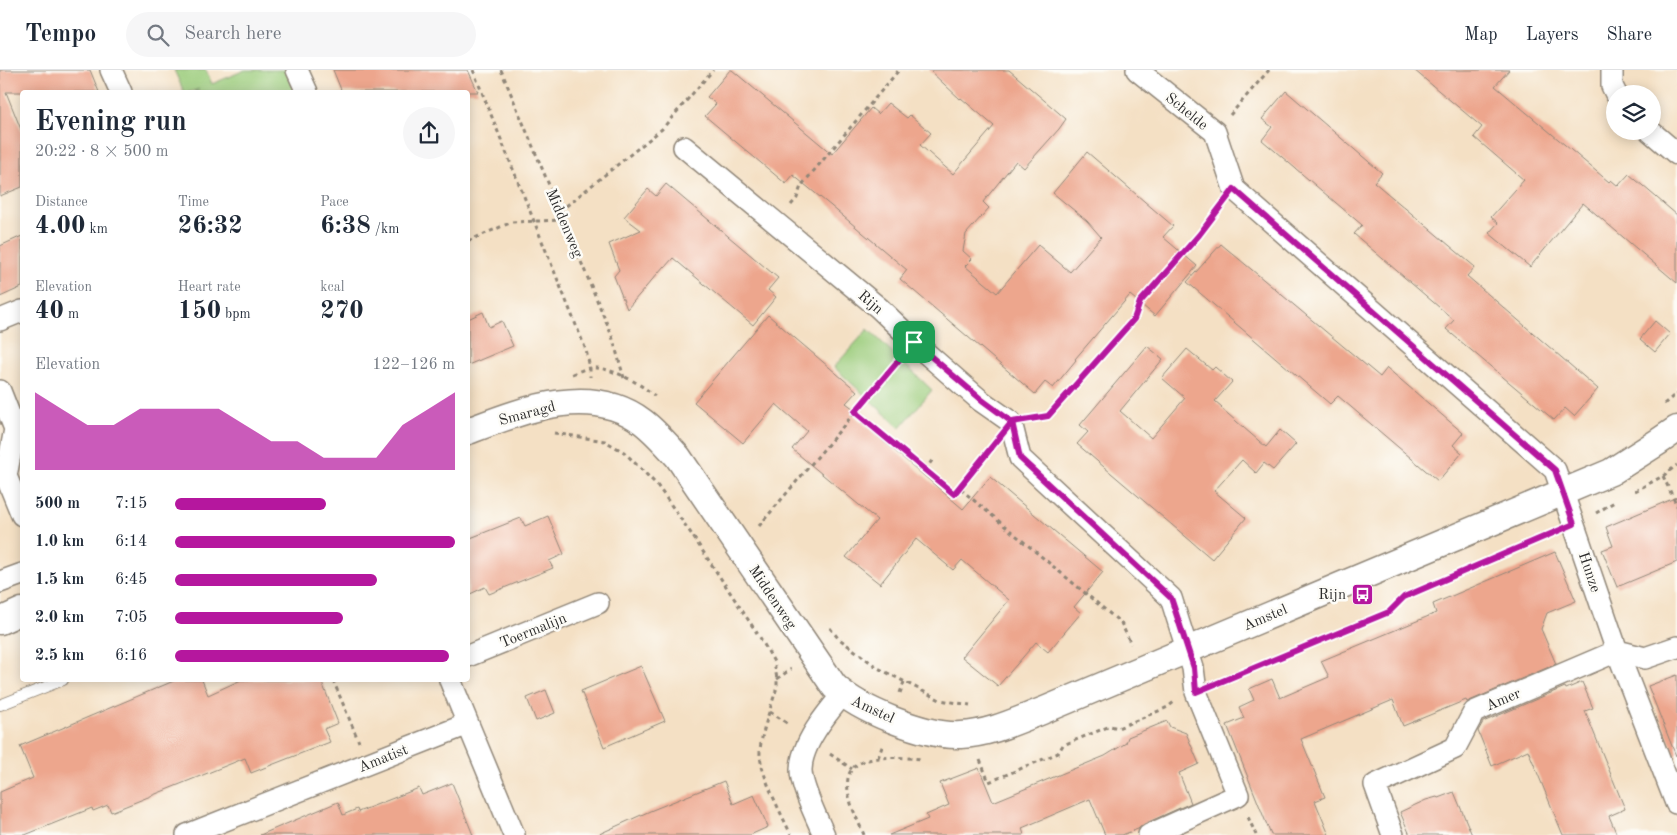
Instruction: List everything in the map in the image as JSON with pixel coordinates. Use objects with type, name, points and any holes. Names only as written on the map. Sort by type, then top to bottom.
[{"type":"street","points":[[111,70],[120,90]]},
{"type":"street","points":[[298,70],[306,90]]},
{"type":"street","name":"Schelde","points":[[1136,70],[1215,132],[1234,189]]},
{"type":"street","points":[[1612,70],[1612,85]]},
{"type":"street","points":[[1661,140],[1677,154]]},
{"type":"street","name":"Rijn","points":[[684,147],[878,308],[914,342],[982,400],[1012,422]]},
{"type":"street","points":[[1234,189],[1555,470],[1562,493]]},
{"type":"street","points":[[0,320],[20,312]]},
{"type":"street","points":[[0,390],[15,429],[6,476],[20,510]]},
{"type":"street","name":"Smaragd","points":[[470,430],[526,411],[565,403],[589,402]]},
{"type":"street","name":"Middenweg","points":[[589,402],[630,414],[642,422],[673,452],[828,677],[842,694]]},
{"type":"street","points":[[1012,422],[1020,458],[1171,598],[1194,668],[1196,692],[1238,795],[1149,835]]},
{"type":"street","name":"Amstel","points":[[842,694],[864,707],[921,729],[959,736],[1002,726],[1042,711],[1611,472],[1677,429]]},
{"type":"street","name":"Hunze","points":[[1562,493],[1617,651],[1677,803]]},
{"type":"street","points":[[0,582],[20,575]]},
{"type":"street","name":"Toermalijn","points":[[470,655],[598,604]]},
{"type":"street","points":[[0,621],[20,612]]},
{"type":"street","points":[[1617,651],[1644,658],[1677,647]]},
{"type":"street","name":"Amer","points":[[1393,835],[1375,785],[1455,748],[1474,712],[1617,651]]},
{"type":"street","points":[[451,682],[514,835]]},
{"type":"street","points":[[824,835],[804,786],[801,770],[810,739],[842,694]]},
{"type":"street","name":"Amatist","points":[[187,835],[468,724]]},
{"type":"lane","points":[[0,705],[58,682]]},
{"type":"path","points":[[473,70],[586,350],[590,368],[587,437],[605,441],[624,452],[657,485],[761,639],[774,662],[777,687],[761,743],[760,755],[768,783],[791,835]]},
{"type":"path","name":"Middenweg","points":[[501,70],[612,336],[625,377],[604,369],[590,368]]},
{"type":"path","points":[[560,211],[662,129],[713,70]]},
{"type":"path","points":[[776,223],[797,198],[801,186],[899,70]]},
{"type":"path","points":[[1215,132],[1269,70]]},
{"type":"path","points":[[855,412],[954,494],[1012,422],[1048,416],[1134,319],[1140,302],[1199,235],[1234,189]]},
{"type":"path","points":[[470,240],[512,222],[564,220]]},
{"type":"path","points":[[759,526],[914,342]]},
{"type":"path","points":[[569,375],[590,368]]},
{"type":"path","points":[[925,470],[933,459]]},
{"type":"path","points":[[1631,494],[1663,476],[1677,465]]},
{"type":"path","points":[[1663,476],[1677,506]]},
{"type":"path","points":[[958,487],[1121,623],[1131,644]]},
{"type":"path","points":[[978,755],[989,782],[1058,753],[1063,746],[1110,726],[1118,728],[1168,707],[1176,700],[1389,612],[1404,597],[1574,524],[1622,498]]},
{"type":"path","points":[[334,682],[368,764]]},
{"type":"path","points":[[863,835],[851,801],[848,778],[852,769],[858,763],[878,758]]},
{"type":"green space","points":[[174,70],[206,70],[212,84],[245,70],[287,70],[294,90],[197,90],[199,89],[183,90]]},
{"type":"green space","points":[[868,329],[932,390],[900,428],[834,367]]},
{"type":"building","points":[[0,70],[90,70],[98,90],[20,90],[20,92],[6,92],[20,127],[20,188],[0,196]]},
{"type":"building","points":[[333,70],[468,70],[478,92],[470,92],[470,90],[341,90]]},
{"type":"building","points":[[730,70],[832,154],[871,108],[878,114],[888,103],[907,118],[910,115],[931,133],[920,145],[953,174],[994,126],[960,99],[929,70],[1009,70],[1066,119],[1024,168],[1016,161],[983,202],[989,208],[966,234],[963,251],[972,259],[965,266],[997,293],[1038,245],[1070,272],[1101,237],[1087,221],[1053,193],[1087,152],[1173,226],[1163,237],[1197,266],[1155,316],[1130,295],[1075,359],[1053,388],[1045,382],[1035,394],[900,279],[907,270],[793,175],[786,184],[705,116],[716,104],[707,97]]},
{"type":"building","points":[[1414,70],[1509,70],[1495,86],[1609,182],[1611,180],[1618,186],[1629,174],[1677,215],[1677,283],[1583,203],[1530,267],[1489,233],[1498,223],[1491,217],[1524,180],[1474,137],[1482,127]]},
{"type":"building","points":[[1286,91],[1382,173],[1374,182],[1475,267],[1467,276],[1598,389],[1574,416],[1565,408],[1554,420],[1446,329],[1454,320],[1354,234],[1362,225],[1262,140],[1272,127],[1262,119]]},
{"type":"building","points":[[666,184],[778,278],[768,290],[776,297],[753,325],[673,258],[627,309],[614,276],[619,270],[609,244],[641,230],[624,217],[648,189],[656,196]]},
{"type":"building","points":[[20,237],[20,288],[0,297],[0,246]]},
{"type":"building","points":[[1221,244],[1380,377],[1387,368],[1463,433],[1453,445],[1462,453],[1438,481],[1338,396],[1330,404],[1187,282]]},
{"type":"building","points":[[483,312],[489,327],[502,321],[513,346],[470,364],[470,318]]},
{"type":"building","points":[[768,315],[857,391],[846,403],[854,409],[851,413],[963,509],[990,477],[1103,572],[1074,607],[1081,613],[1048,652],[1036,642],[998,686],[962,657],[1009,600],[962,560],[953,570],[916,539],[880,584],[846,557],[877,520],[792,449],[807,431],[776,404],[743,443],[694,402]]},
{"type":"building","points":[[1655,321],[1670,334],[1655,352],[1640,339]]},
{"type":"building","points":[[1147,346],[1163,359],[1120,411],[1151,438],[1185,398],[1162,378],[1187,349],[1212,370],[1215,367],[1232,382],[1215,401],[1221,408],[1266,447],[1280,430],[1296,444],[1273,470],[1264,463],[1256,473],[1242,460],[1214,491],[1246,518],[1212,559],[1077,444],[1088,432],[1080,425]]},
{"type":"building","points":[[1677,497],[1677,562],[1617,587],[1602,550],[1613,546],[1606,527]]},
{"type":"building","points":[[548,516],[564,554],[549,561],[553,568],[489,594],[485,587],[470,594],[470,538],[521,518],[525,526]]},
{"type":"building","points":[[1555,552],[1576,601],[1547,613],[1541,629],[1556,664],[1467,702],[1466,700],[1403,726],[1393,700],[1301,739],[1325,797],[1315,801],[1329,835],[1271,835],[1227,725],[1244,718],[1239,707],[1254,700],[1249,689],[1272,679],[1280,698],[1329,677],[1321,661],[1436,613],[1433,604]]},
{"type":"building","points":[[641,666],[665,721],[604,747],[581,691]]},
{"type":"building","points":[[1677,675],[1677,755],[1676,756],[1648,686]]},
{"type":"building","points":[[171,682],[203,682],[208,695],[237,682],[322,682],[338,723],[324,729],[330,742],[251,773],[245,758],[111,812],[108,805],[93,811],[92,808],[25,835],[0,835],[0,792],[33,778],[20,746]]},
{"type":"building","points":[[1582,682],[1593,708],[1585,711],[1625,809],[1609,816],[1617,835],[1563,835],[1528,750],[1492,766],[1478,731],[1483,722],[1565,687],[1566,689]]},
{"type":"building","points":[[546,690],[555,713],[536,721],[527,698]]},
{"type":"building","points":[[1167,721],[1170,727],[1186,733],[1199,764],[1179,773],[1191,803],[1144,824],[1138,829],[1122,835],[1105,835],[1090,799],[1022,828],[1024,835],[889,835],[928,819],[926,815],[949,805],[940,783],[979,768],[993,802],[1105,756],[1126,743],[1128,737]]},
{"type":"building","points":[[724,781],[733,804],[754,795],[768,827],[750,835],[597,835],[650,811]]},
{"type":"building","points":[[452,783],[473,835],[260,835],[338,802],[343,815],[357,809],[358,812],[419,788],[422,795]]},
{"type":"building","points":[[1454,792],[1472,835],[1410,835],[1400,812],[1426,800]]},
{"type":"place","name":"Rijn","points":[[1362,594]]},
{"type":"route","points":[[914,342],[855,412],[954,494],[1012,422],[1048,416],[1134,319],[1140,302],[1199,235],[1234,189],[1555,470],[1574,524],[1404,597],[1389,612],[1196,692],[1194,668],[1171,598],[1020,458],[1012,422],[982,400],[914,342]]}]
